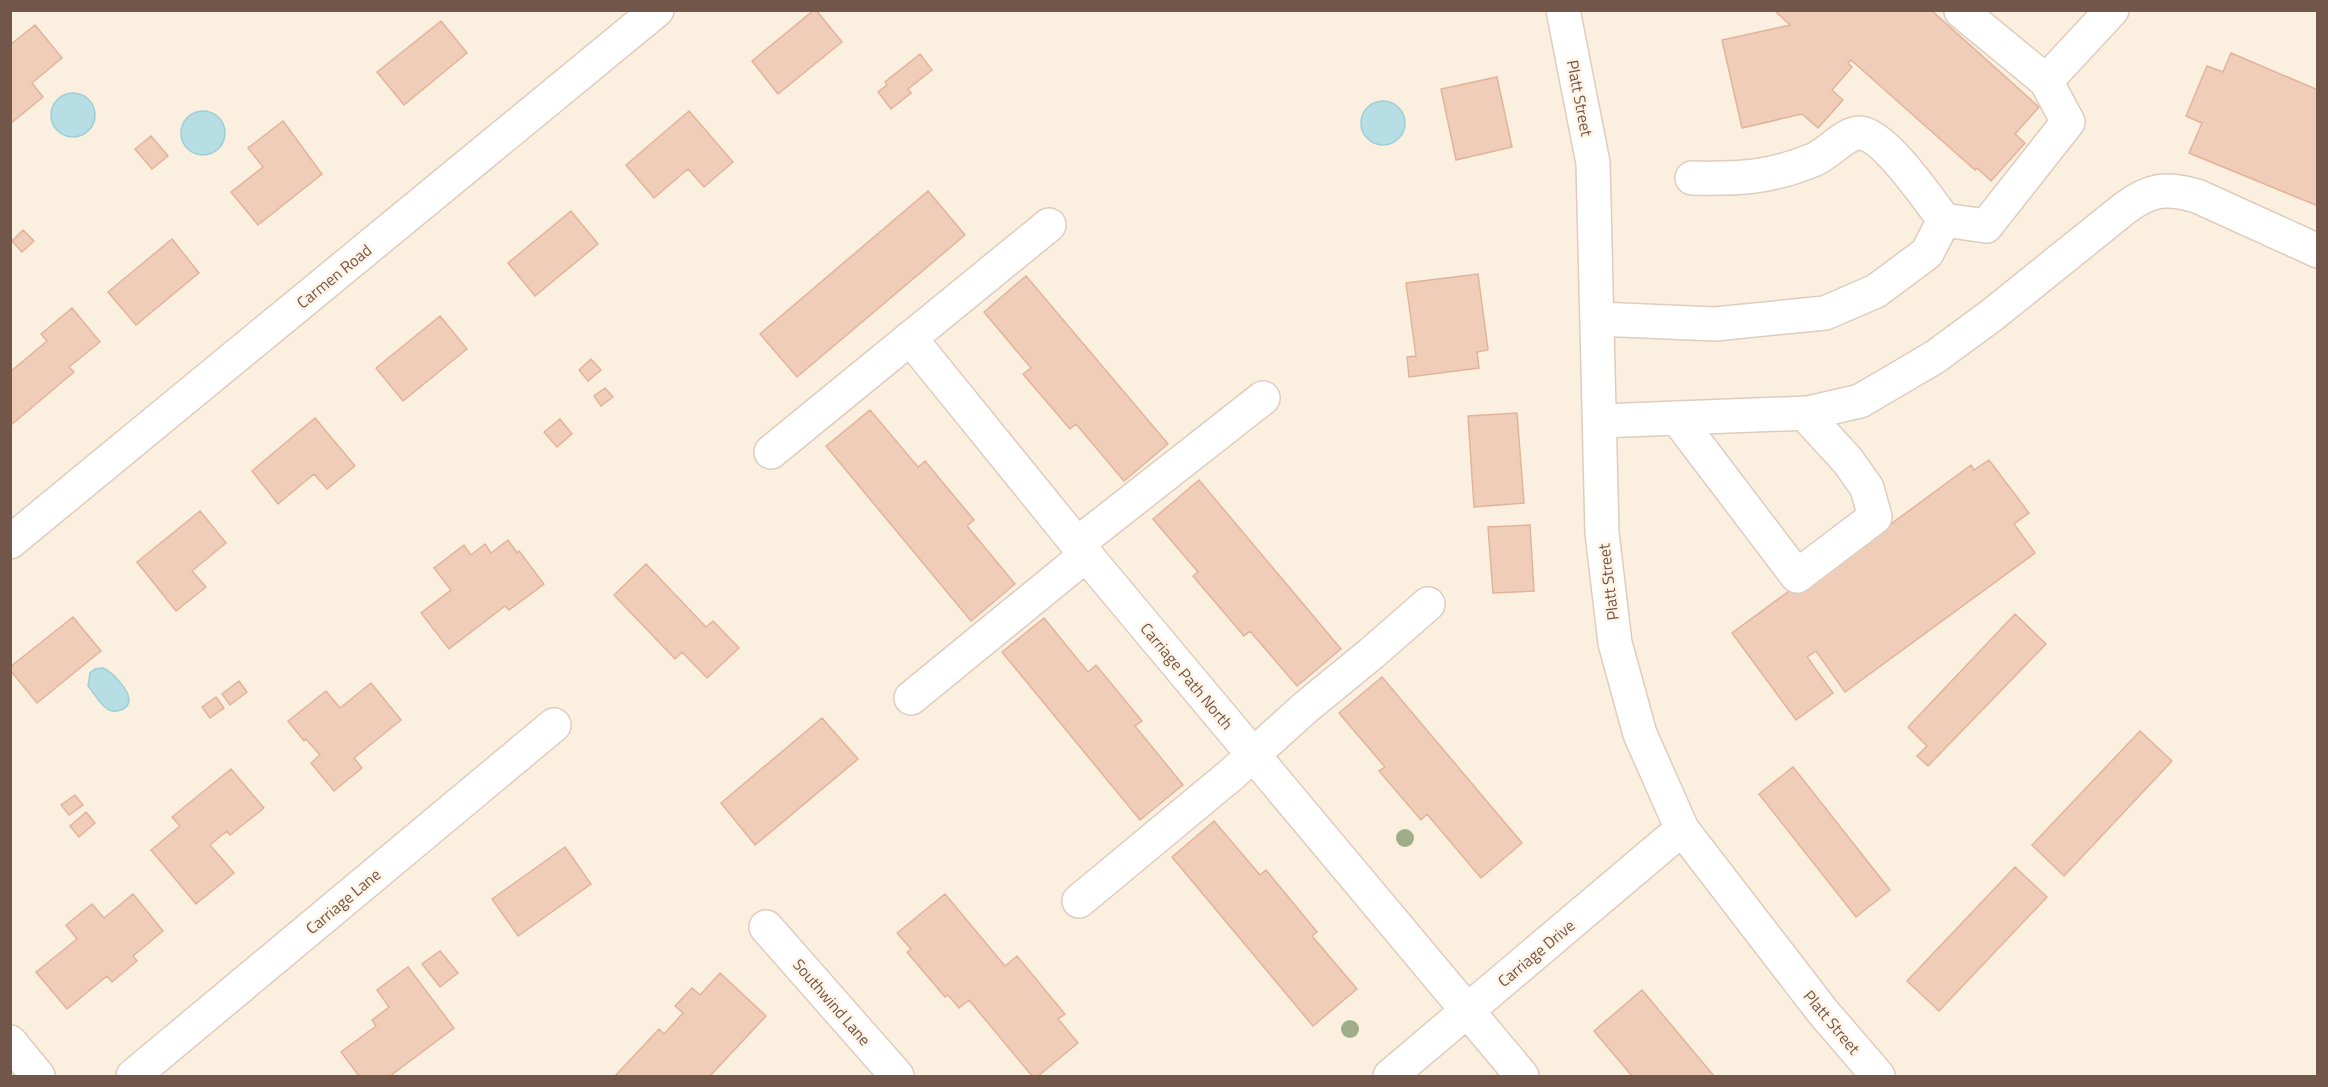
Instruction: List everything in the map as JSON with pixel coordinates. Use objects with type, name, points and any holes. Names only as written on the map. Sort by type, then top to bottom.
[{"type":"street","name":"Carmen Road","points":[[10,542],[657,10]]},
{"type":"street","name":"Platt Street","points":[[1563,10],[1593,163],[1602,532],[1615,643],[1640,734],[1682,829],[1823,1012],[1878,1077]]},
{"type":"street","points":[[2046,81],[2112,10]]},
{"type":"street","points":[[1692,178],[1740,179],[1778,173],[1816,159],[1851,134],[1862,133],[1889,151],[1944,220],[1986,226],[2068,122],[2046,81],[1961,11]]},
{"type":"street","points":[[1601,420],[1804,413],[1860,400],[1935,357],[1992,315],[2125,208],[2143,195],[2156,191],[2178,190],[2197,196],[2318,251]]},
{"type":"street","points":[[1598,319],[1715,324],[1825,313],[1876,291],[1927,253],[1944,220]]},
{"type":"street","points":[[771,452],[1049,225]]},
{"type":"street","name":"Carriage Path North","points":[[910,338],[1081,550],[1522,1077]]},
{"type":"street","points":[[911,699],[1081,550],[1263,398]]},
{"type":"street","points":[[1677,418],[1797,576],[1875,517],[1867,488],[1848,461],[1804,413]]},
{"type":"street","points":[[1079,901],[1428,604]]},
{"type":"street","name":"Carriage Lane","points":[[133,1077],[554,725]]},
{"type":"street","name":"Carriage Drive","points":[[1390,1077],[1682,829]]},
{"type":"street","name":"Southwind Lane","points":[[766,927],[897,1077]]},
{"type":"street","points":[[10,1042],[38,1077]]},
{"type":"water","points":[[73,93],[82,94],[89,99],[94,106],[94,124],[89,131],[82,136],[73,137],[64,136],[57,131],[52,124],[51,115],[52,106],[57,99],[64,94]]},
{"type":"water","points":[[1383,101],[1399,107],[1405,123],[1399,139],[1383,145],[1367,139],[1361,123],[1367,107]]},
{"type":"water","points":[[203,111],[218,118],[225,133],[218,148],[203,155],[188,148],[181,133],[188,118]]},
{"type":"water","points":[[103,668],[115,677],[127,692],[129,701],[123,709],[109,710],[88,686],[90,673],[95,669]]},
{"type":"building","points":[[814,10],[842,42],[778,94],[752,61]]},
{"type":"building","points":[[1774,10],[1931,10],[2039,107],[2015,134],[2025,143],[1991,181],[1977,168],[1975,170],[1851,60],[1848,63],[1852,67],[1832,90],[1843,100],[1818,128],[1802,114],[1742,128],[1722,40],[1790,25]]},
{"type":"building","points":[[441,21],[467,53],[404,105],[377,72]]},
{"type":"building","points":[[35,25],[62,58],[32,83],[43,97],[10,124],[10,45]]},
{"type":"building","points":[[2231,53],[2318,90],[2318,206],[2189,153],[2202,123],[2186,116],[2207,66],[2223,72]]},
{"type":"building","points":[[920,54],[932,70],[908,89],[911,93],[891,109],[878,92],[887,85],[885,82]]},
{"type":"building","points":[[1497,77],[1512,147],[1456,160],[1441,89]]},
{"type":"building","points":[[689,111],[733,162],[704,187],[688,169],[654,198],[626,165]]},
{"type":"building","points":[[283,121],[322,174],[258,225],[231,192],[263,167],[248,148]]},
{"type":"building","points":[[151,136],[168,156],[152,169],[135,149]]},
{"type":"building","points":[[928,191],[965,235],[797,377],[760,334]]},
{"type":"building","points":[[571,211],[598,244],[535,296],[508,263]]},
{"type":"building","points":[[23,230],[34,241],[22,252],[12,241]]},
{"type":"building","points":[[172,239],[199,273],[136,325],[108,292]]},
{"type":"building","points":[[1478,274],[1488,350],[1477,352],[1479,368],[1409,377],[1407,357],[1416,356],[1406,283]]},
{"type":"building","points":[[1026,276],[1168,444],[1124,481],[1076,424],[1070,429],[1023,374],[1031,368],[984,312]]},
{"type":"building","points":[[72,308],[100,342],[69,367],[74,372],[11,425],[10,372],[47,341],[41,334]]},
{"type":"building","points":[[440,316],[467,349],[403,401],[376,368]]},
{"type":"building","points":[[591,359],[601,370],[588,381],[579,370]]},
{"type":"building","points":[[605,388],[613,397],[601,406],[594,396]]},
{"type":"building","points":[[870,410],[918,467],[925,461],[974,520],[967,526],[1015,584],[971,621],[826,446]]},
{"type":"building","points":[[1517,413],[1524,503],[1474,507],[1468,416]]},
{"type":"building","points":[[315,418],[355,466],[327,489],[314,474],[278,504],[252,471]]},
{"type":"building","points":[[560,419],[572,434],[557,447],[544,432]]},
{"type":"building","points":[[1989,460],[2029,513],[2014,524],[2035,553],[1845,692],[1816,651],[1807,657],[1833,693],[1796,720],[1732,633],[1796,586],[1800,591],[1971,465],[1974,470]]},
{"type":"building","points":[[1199,480],[1341,649],[1297,686],[1250,631],[1244,636],[1193,576],[1198,572],[1153,519]]},
{"type":"building","points":[[200,511],[226,543],[192,571],[206,587],[176,611],[137,562]]},
{"type":"building","points":[[1530,525],[1534,591],[1493,593],[1488,527]]},
{"type":"building","points":[[508,540],[544,584],[509,610],[505,606],[449,649],[421,613],[451,590],[434,568],[464,545],[471,555],[485,544],[491,553]]},
{"type":"building","points":[[646,564],[706,627],[713,621],[739,648],[707,678],[682,652],[675,659],[614,595]]},
{"type":"building","points":[[2015,614],[2046,644],[1928,766],[1917,756],[1927,746],[1908,727]]},
{"type":"building","points":[[73,617],[101,651],[37,703],[10,670],[10,667]]},
{"type":"building","points":[[1044,618],[1088,672],[1096,665],[1142,721],[1135,726],[1183,785],[1140,820],[1002,652]]},
{"type":"building","points":[[1382,677],[1522,843],[1481,878],[1427,814],[1421,820],[1379,771],[1385,767],[1339,713]]},
{"type":"building","points":[[239,681],[247,692],[230,705],[222,694]]},
{"type":"building","points":[[371,683],[401,720],[354,758],[362,768],[334,791],[311,763],[320,755],[306,739],[304,741],[288,721],[326,691],[340,708]]},
{"type":"building","points":[[216,697],[224,708],[210,718],[202,707]]},
{"type":"building","points":[[822,718],[858,759],[755,845],[721,803]]},
{"type":"building","points":[[2140,731],[2172,761],[2064,876],[2032,845]]},
{"type":"building","points":[[1793,767],[1890,890],[1856,917],[1759,794]]},
{"type":"building","points":[[231,769],[264,808],[230,835],[227,831],[210,845],[234,873],[196,904],[151,850],[180,826],[172,817]]},
{"type":"building","points":[[75,795],[83,805],[69,815],[61,805]]},
{"type":"building","points":[[86,812],[95,823],[79,837],[70,826]]},
{"type":"building","points":[[1214,821],[1260,875],[1266,870],[1317,932],[1312,936],[1357,989],[1313,1026],[1172,857]]},
{"type":"building","points":[[565,847],[591,884],[518,936],[492,899]]},
{"type":"building","points":[[2015,867],[2047,897],[1939,1011],[1907,981]]},
{"type":"building","points":[[133,894],[163,931],[133,956],[137,961],[112,982],[107,976],[67,1009],[36,972],[77,939],[66,925],[92,904],[104,918]]},
{"type":"building","points":[[945,894],[1005,966],[1017,956],[1065,1014],[1058,1019],[1078,1043],[1038,1076],[1032,1076],[969,1000],[959,1008],[948,995],[945,997],[907,952],[911,949],[897,933]]},
{"type":"building","points":[[440,951],[458,973],[440,987],[422,964]]},
{"type":"building","points":[[408,967],[454,1028],[390,1076],[359,1076],[341,1052],[376,1026],[372,1020],[389,1007],[377,990]]},
{"type":"building","points":[[720,973],[766,1016],[710,1076],[615,1076],[659,1029],[664,1034],[683,1013],[675,1006],[692,988],[700,995]]},
{"type":"building","points":[[1642,990],[1714,1076],[1632,1076],[1594,1031]]}]
